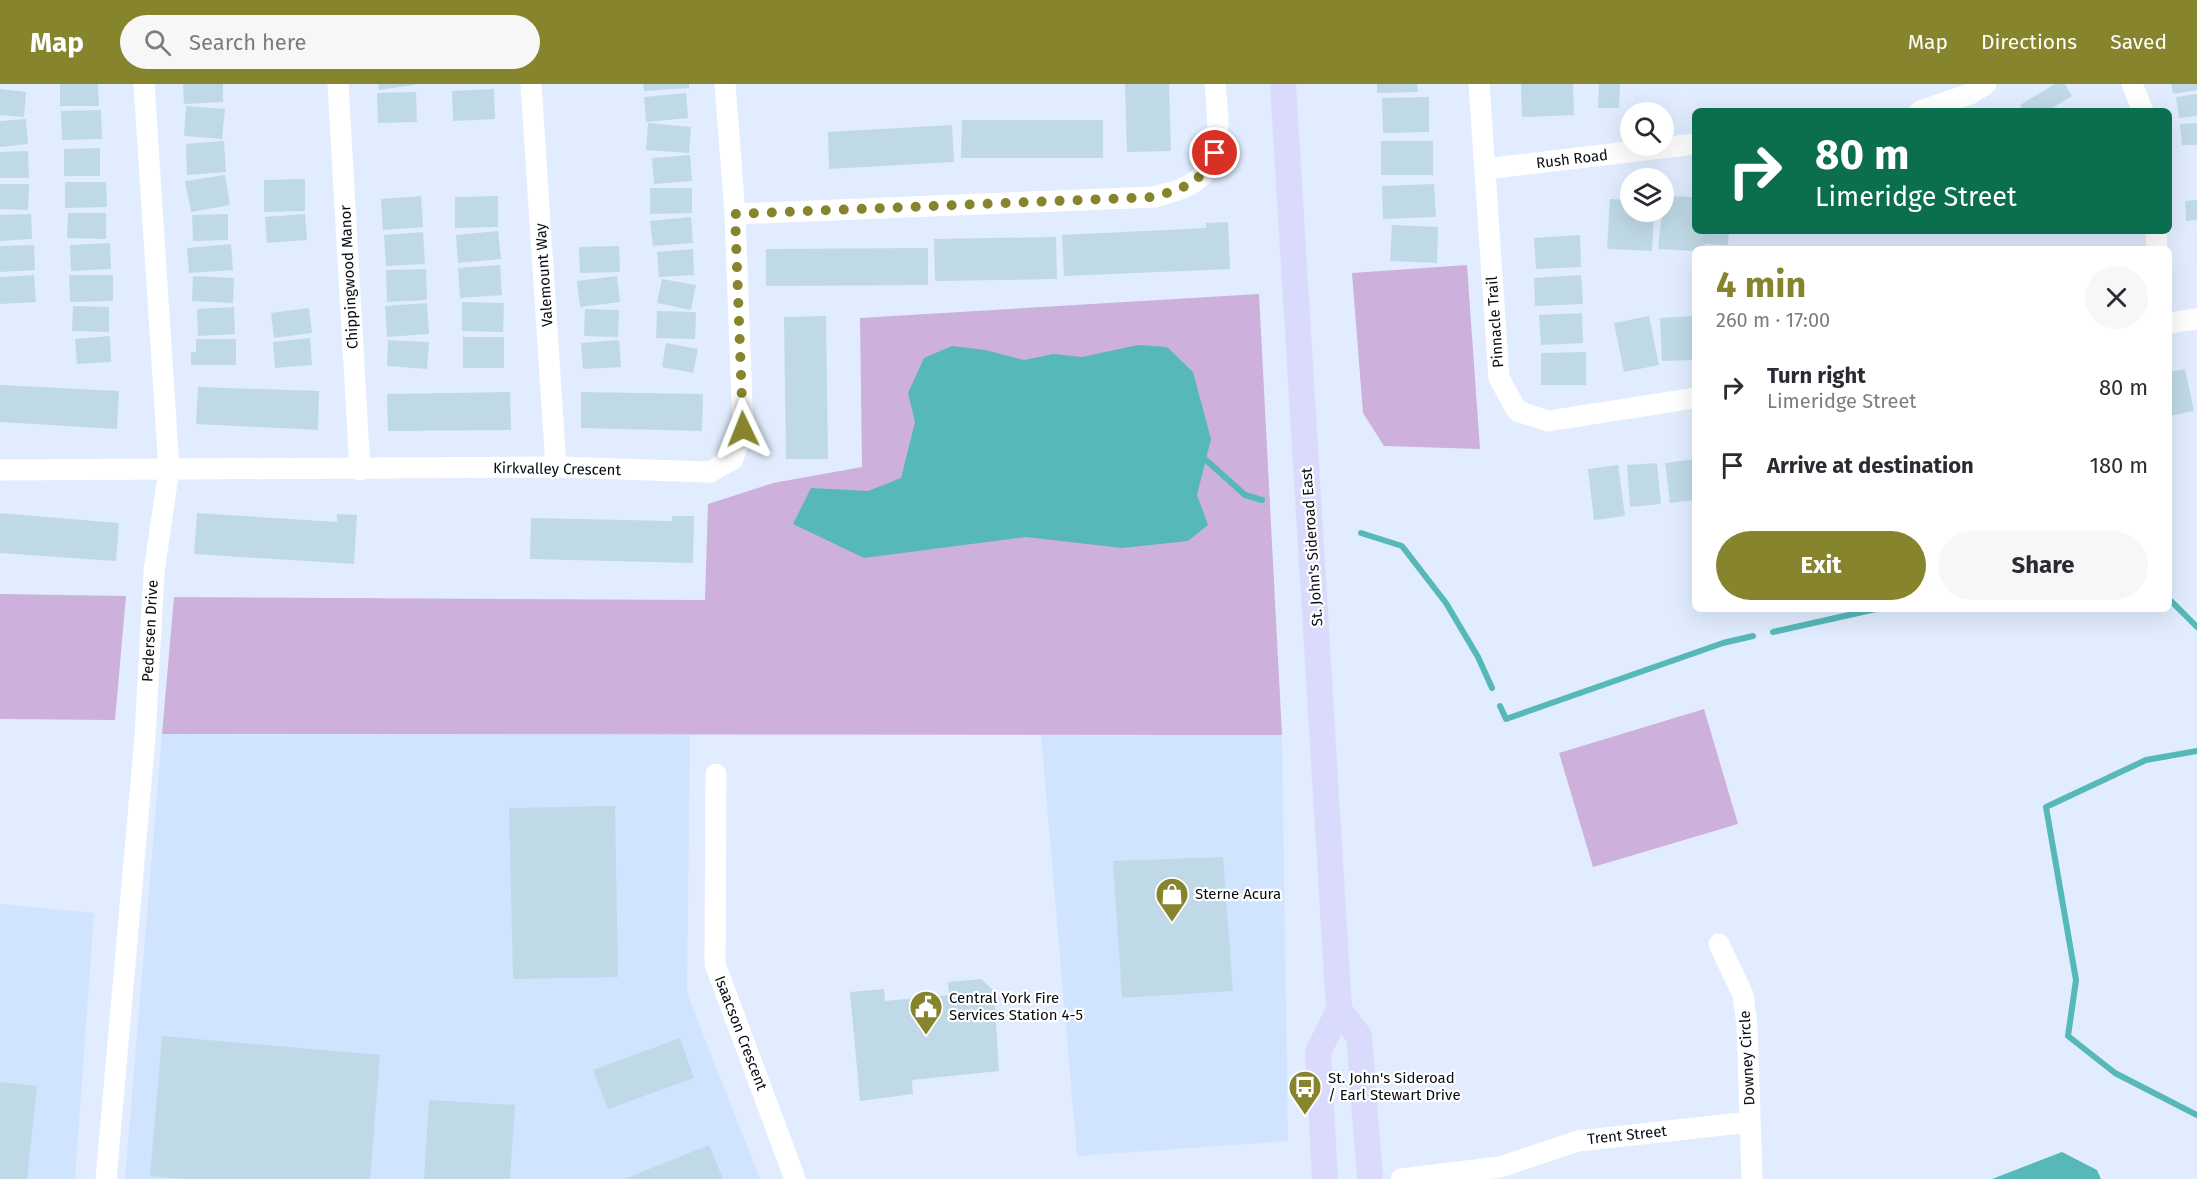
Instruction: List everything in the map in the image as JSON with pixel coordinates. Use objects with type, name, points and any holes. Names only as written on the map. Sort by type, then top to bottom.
[{"type":"main road","name":"St. John's Sideroad East","points":[[1283,84],[1339,1010]]},
{"type":"main road","points":[[1325,1179],[1318,1052],[1339,1010],[1359,1036],[1370,1179]]},
{"type":"street","name":"Pedersen Drive","points":[[106,1179],[145,737],[154,572],[169,469],[144,84]]},
{"type":"street","name":"Chippingwood Manor","points":[[338,84],[360,470]]},
{"type":"street","name":"Valemount Way","points":[[531,84],[555,467]]},
{"type":"street","name":"Kirkvalley Crescent","points":[[0,470],[360,470],[555,467],[710,472],[733,459],[743,429],[735,214],[725,84]]},
{"type":"street","points":[[735,214],[1155,197],[1191,185],[1207,170],[1215,153],[1218,126],[1215,84]]},
{"type":"street","name":"Pinnacle Trail","points":[[1479,84],[1499,378],[1517,411],[1548,421],[1692,398]]},
{"type":"street","points":[[1929,108],[1971,94],[1986,84]]},
{"type":"street","points":[[2132,84],[2142,108]]},
{"type":"street","name":"Rush Road","points":[[1485,169],[1692,144]]},
{"type":"street","points":[[2172,323],[2197,319]]},
{"type":"street","name":"Isaacson Crescent","points":[[716,774],[715,964],[795,1179]]},
{"type":"street","name":"Downey Circle","points":[[1719,944],[1743,994],[1752,1179]]},
{"type":"street","name":"Trent Street","points":[[1401,1179],[1500,1167],[1578,1141],[1750,1122]]},
{"type":"shaded area","points":[[1467,265],[1480,449],[1384,446],[1363,413],[1352,273]]},
{"type":"shaded area","points":[[1259,294],[1282,735],[162,734],[174,597],[705,600],[708,504],[773,483],[862,467],[860,318]]},
{"type":"shaded area","points":[[1138,345],[1167,347],[1193,372],[1211,439],[1197,495],[1208,525],[1188,541],[1122,548],[1026,537],[864,558],[793,524],[811,488],[868,491],[901,478],[915,422],[908,393],[924,358],[952,346],[985,350],[1024,360],[1053,354],[1082,357]]},
{"type":"shaded area","points":[[0,594],[126,596],[115,720],[0,719]]},
{"type":"shaded area","points":[[1704,709],[1738,824],[1593,867],[1559,753]]},
{"type":"shaded area","points":[[162,734],[690,735],[687,993],[760,1179],[125,1179]]},
{"type":"shaded area","points":[[1041,735],[1282,735],[1288,1141],[1077,1156]]},
{"type":"shaded area","points":[[0,904],[94,913],[75,1179],[0,1179]]},
{"type":"shaded area","points":[[2062,1152],[2097,1170],[2101,1179],[1992,1179]]},
{"type":"building","points":[[60,84],[98,84],[99,106],[60,106]]},
{"type":"building","points":[[183,84],[223,84],[223,102],[184,104]]},
{"type":"building","points":[[378,84],[414,84],[414,85],[379,90]]},
{"type":"building","points":[[643,84],[689,84],[689,88],[644,91]]},
{"type":"building","points":[[1125,84],[1169,84],[1171,151],[1127,152]]},
{"type":"building","points":[[1377,84],[1417,84],[1418,92],[1377,93]]},
{"type":"building","points":[[1521,84],[1573,84],[1574,115],[1522,117]]},
{"type":"building","points":[[1599,84],[1620,84],[1619,108],[1598,108]]},
{"type":"building","points":[[2055,84],[2065,84],[2072,96],[2052,108],[2022,108],[2020,105]]},
{"type":"building","points":[[2171,84],[2197,84],[2197,90],[2173,94]]},
{"type":"building","points":[[0,89],[26,92],[24,117],[0,115]]},
{"type":"building","points":[[494,89],[495,119],[453,121],[452,91]]},
{"type":"building","points":[[416,92],[417,122],[378,123],[377,93]]},
{"type":"building","points":[[686,93],[688,118],[646,122],[644,97]]},
{"type":"building","points":[[2197,94],[2197,116],[2179,118],[2176,97]]},
{"type":"building","points":[[1429,97],[1429,132],[1383,133],[1382,98]]},
{"type":"building","points":[[186,106],[225,109],[222,139],[184,136]]},
{"type":"building","points":[[101,110],[102,139],[62,140],[61,111]]},
{"type":"building","points":[[26,119],[28,144],[0,147],[0,121]]},
{"type":"building","points":[[962,120],[1103,120],[1103,158],[961,158]]},
{"type":"building","points":[[648,123],[691,127],[689,153],[646,150]]},
{"type":"building","points":[[2197,123],[2197,145],[2182,145],[2180,124]]},
{"type":"building","points":[[952,125],[954,162],[829,169],[828,132]]},
{"type":"building","points":[[224,141],[226,172],[187,175],[186,144]]},
{"type":"building","points":[[1381,141],[1433,141],[1433,175],[1381,175]]},
{"type":"building","points":[[100,148],[100,176],[64,176],[64,149]]},
{"type":"building","points":[[28,151],[29,178],[0,178],[0,152]]},
{"type":"building","points":[[690,155],[692,181],[654,184],[652,158]]},
{"type":"building","points":[[225,175],[230,205],[191,212],[185,181]]},
{"type":"building","points":[[305,179],[305,211],[264,212],[264,180]]},
{"type":"building","points":[[65,182],[106,182],[107,207],[65,208]]},
{"type":"building","points":[[0,184],[29,184],[28,210],[0,209]]},
{"type":"building","points":[[1434,184],[1436,217],[1383,219],[1382,186]]},
{"type":"building","points":[[650,188],[692,188],[692,213],[650,214]]},
{"type":"building","points":[[421,196],[423,227],[383,230],[381,199]]},
{"type":"building","points":[[498,196],[498,227],[455,228],[455,197]]},
{"type":"building","points":[[1674,196],[1692,197],[1692,234],[1729,234],[1728,245],[1692,246],[1692,251],[1658,249],[1661,222],[1674,222]]},
{"type":"building","points":[[1610,199],[1620,200],[1620,222],[1654,222],[1652,251],[1607,249]]},
{"type":"building","points":[[2197,200],[2197,220],[2186,221],[2185,201]]},
{"type":"building","points":[[68,213],[106,213],[106,239],[67,238]]},
{"type":"building","points":[[31,214],[32,239],[0,241],[0,215]]},
{"type":"building","points":[[228,214],[228,240],[193,241],[192,215]]},
{"type":"building","points":[[305,214],[307,240],[267,243],[265,217]]},
{"type":"building","points":[[691,217],[693,243],[653,246],[650,221]]},
{"type":"building","points":[[1228,222],[1230,269],[1064,276],[1062,235],[1206,228],[1206,223]]},
{"type":"building","points":[[1392,225],[1438,227],[1437,263],[1390,261]]},
{"type":"building","points":[[498,231],[501,259],[458,263],[456,235]]},
{"type":"building","points":[[423,232],[425,264],[386,266],[384,235]]},
{"type":"building","points":[[1580,235],[1581,267],[1536,269],[1534,238]]},
{"type":"building","points":[[1056,237],[1057,279],[935,281],[934,239]]},
{"type":"building","points":[[110,243],[111,269],[71,271],[70,245]]},
{"type":"building","points":[[231,244],[233,270],[189,273],[187,248]]},
{"type":"building","points":[[34,245],[35,270],[0,272],[0,246]]},
{"type":"building","points":[[619,246],[620,272],[580,273],[579,247]]},
{"type":"building","points":[[928,248],[928,285],[766,286],[766,249]]},
{"type":"building","points":[[693,249],[694,275],[659,277],[657,252]]},
{"type":"building","points":[[500,265],[502,295],[460,298],[458,268]]},
{"type":"building","points":[[426,269],[427,300],[387,302],[386,270]]},
{"type":"building","points":[[34,275],[36,302],[0,304],[0,277]]},
{"type":"building","points":[[69,275],[113,275],[113,301],[70,302]]},
{"type":"building","points":[[1581,275],[1583,304],[1535,306],[1534,278]]},
{"type":"building","points":[[193,276],[234,278],[233,303],[192,301]]},
{"type":"building","points":[[617,276],[620,302],[580,307],[577,281]]},
{"type":"building","points":[[662,279],[696,285],[691,310],[657,303]]},
{"type":"building","points":[[462,302],[504,303],[503,332],[462,331]]},
{"type":"building","points":[[427,303],[429,334],[387,337],[385,306]]},
{"type":"building","points":[[73,306],[109,307],[109,332],[72,331]]},
{"type":"building","points":[[234,307],[235,334],[198,336],[197,309]]},
{"type":"building","points":[[309,308],[312,333],[274,338],[271,313]]},
{"type":"building","points":[[585,309],[619,310],[618,337],[584,336]]},
{"type":"building","points":[[657,311],[696,312],[695,339],[656,338]]},
{"type":"building","points":[[1582,313],[1583,343],[1541,345],[1539,315]]},
{"type":"building","points":[[826,316],[828,459],[786,459],[784,317]]},
{"type":"building","points":[[1649,316],[1659,365],[1624,372],[1614,323]]},
{"type":"building","points":[[1692,316],[1692,360],[1662,361],[1660,318]]},
{"type":"building","points":[[110,336],[111,362],[77,364],[75,339]]},
{"type":"building","points":[[463,337],[504,337],[504,368],[463,368]]},
{"type":"building","points":[[310,338],[312,365],[275,368],[273,342]]},
{"type":"building","points":[[196,339],[236,339],[236,365],[191,365],[191,352],[196,352]]},
{"type":"building","points":[[388,340],[429,342],[427,369],[387,366]]},
{"type":"building","points":[[619,340],[621,367],[583,369],[581,343]]},
{"type":"building","points":[[666,343],[698,349],[693,373],[662,367]]},
{"type":"building","points":[[1586,352],[1586,385],[1541,385],[1541,353]]},
{"type":"building","points":[[2185,369],[2194,411],[2172,415],[2172,371]]},
{"type":"building","points":[[0,385],[119,391],[117,429],[0,422]]},
{"type":"building","points":[[198,387],[319,391],[318,430],[196,424]]},
{"type":"building","points":[[510,392],[511,430],[388,431],[387,394]]},
{"type":"building","points":[[581,392],[703,394],[702,431],[581,428]]},
{"type":"building","points":[[1692,459],[1692,500],[1670,503],[1665,463]]},
{"type":"building","points":[[1657,463],[1661,504],[1630,507],[1627,465]]},
{"type":"building","points":[[1618,465],[1625,516],[1594,520],[1588,469]]},
{"type":"building","points":[[0,513],[119,523],[116,561],[0,553]]},
{"type":"building","points":[[197,513],[337,522],[337,514],[357,515],[354,564],[194,554]]},
{"type":"building","points":[[672,516],[694,516],[693,563],[530,559],[531,518],[672,521]]},
{"type":"building","points":[[615,806],[618,977],[513,979],[509,808]]},
{"type":"building","name":"Sterne Acura","points":[[1223,857],[1233,991],[1122,998],[1113,861]]},
{"type":"building","name":"Central York Fire Services Station 4-5","points":[[981,979],[994,991],[999,1071],[912,1080],[913,1094],[860,1101],[850,992],[884,989],[885,1001],[949,995],[948,982]]},
{"type":"building","points":[[162,1036],[380,1055],[370,1179],[184,1179],[150,1176]]},
{"type":"building","points":[[680,1038],[694,1078],[608,1109],[593,1070]]},
{"type":"building","points":[[0,1082],[37,1086],[27,1179],[0,1179]]},
{"type":"building","points":[[429,1100],[515,1105],[510,1179],[424,1179]]},
{"type":"building","points":[[709,1145],[723,1179],[624,1179]]},
{"type":"waterway","points":[[1206,460],[1245,495],[1262,500]]},
{"type":"waterway","points":[[1361,533],[1402,546],[1446,603],[1478,657],[1492,688]]},
{"type":"waterway","points":[[2172,602],[2197,627]]},
{"type":"waterway","points":[[1773,632],[1863,612]]},
{"type":"waterway","points":[[1500,706],[1506,719],[1723,643],[1753,636]]},
{"type":"waterway","points":[[2197,751],[2146,760],[2046,807],[2076,980],[2068,1036],[2115,1073],[2197,1115]]},
{"type":"place","name":"Sterne Acura","points":[[1172,923]]},
{"type":"place","name":"Central York Fire Services Station 4-5","points":[[926,1036]]},
{"type":"place","name":"St. John's Sideroad / Earl Stewart Drive","points":[[1305,1116]]},
{"type":"route","points":[[743,429],[735,214],[1155,197],[1191,185],[1207,170],[1215,153]]}]
